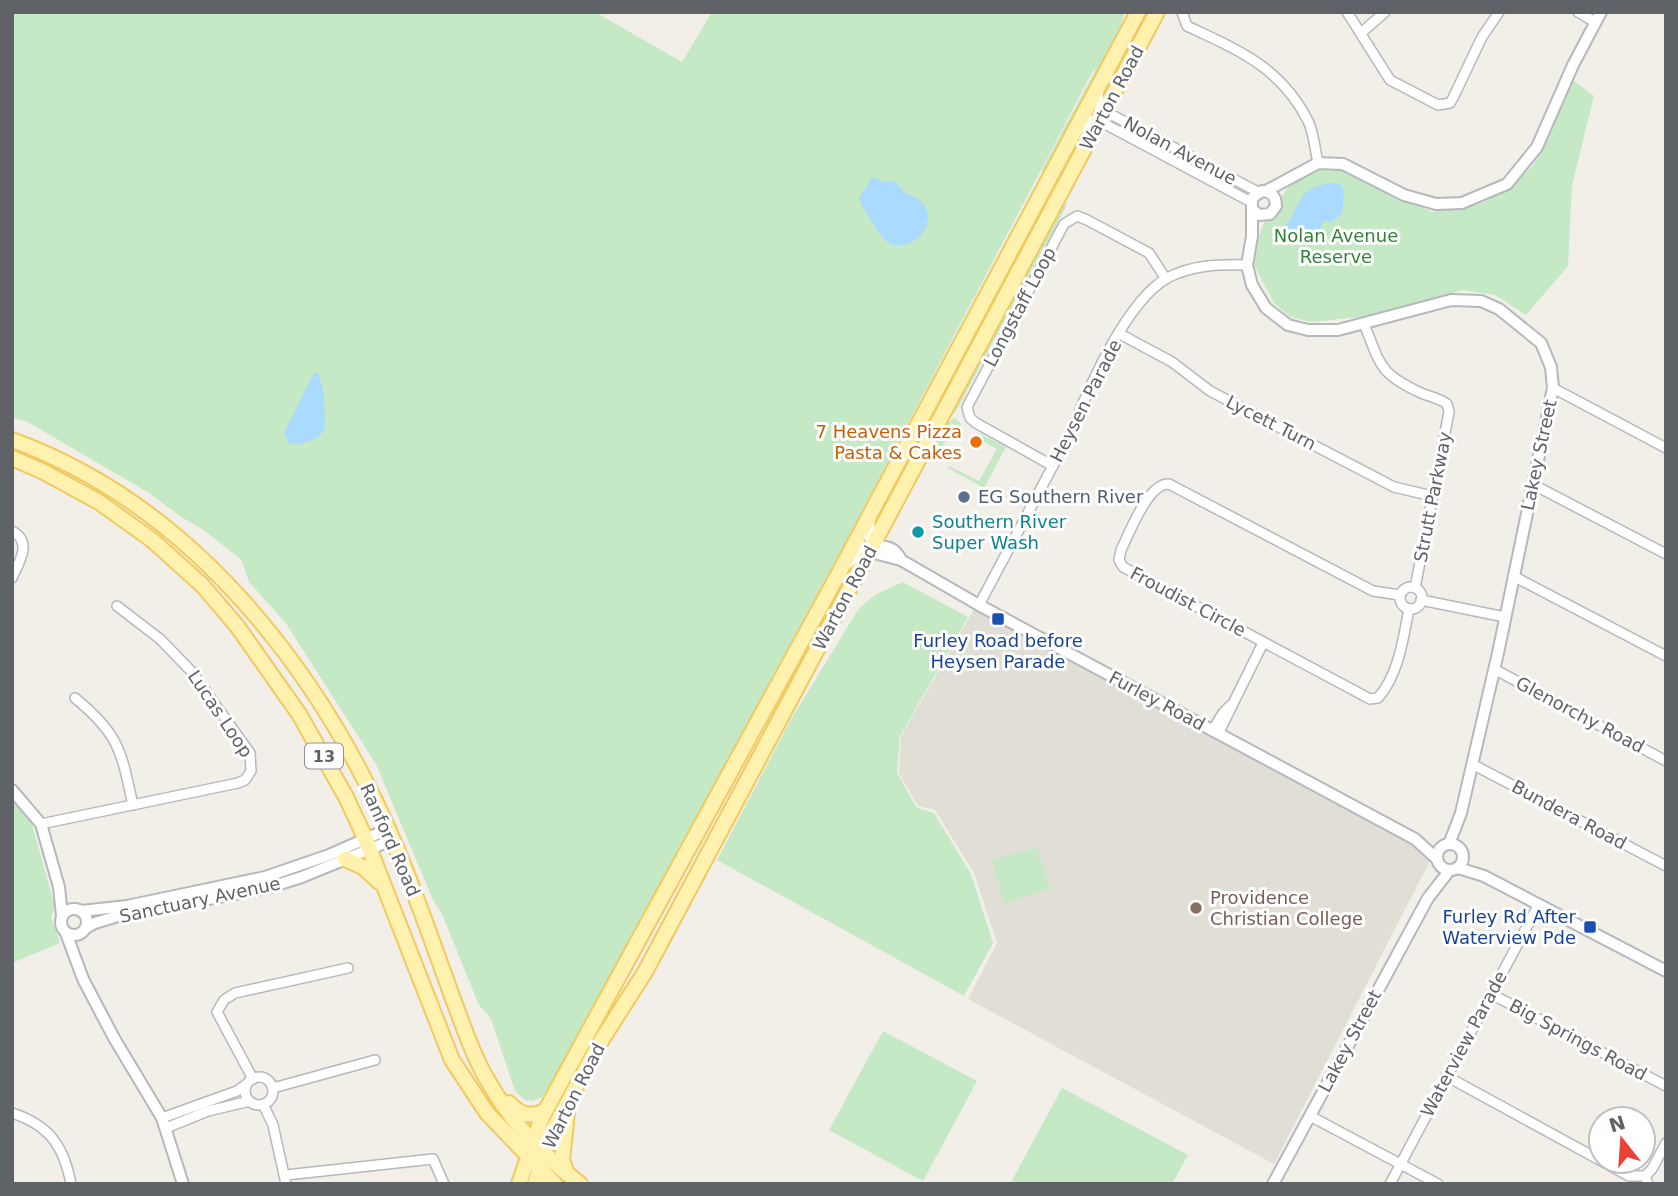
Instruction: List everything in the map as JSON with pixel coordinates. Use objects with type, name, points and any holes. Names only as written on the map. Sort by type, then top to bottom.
[{"type":"main road","points":[[1127,12],[1129,30]]},
{"type":"main road","name":"Warton Road","points":[[519,1184],[545,1111],[840,571],[1138,12]]},
{"type":"main road","name":"Warton Road","points":[[535,1184],[549,1138],[569,1100],[601,1041],[645,971],[794,694],[1152,16]]},
{"type":"main road","name":"Ranford Road","points":[[12,440],[82,472],[137,506],[197,555],[234,590],[270,632],[335,724],[390,835],[465,1032],[492,1088],[533,1141],[574,1179]]},
{"type":"main road","name":"Ranford Road","points":[[12,458],[99,502],[152,540],[202,585],[237,626],[299,714],[329,765],[368,844],[452,1060],[487,1113],[555,1184]]},
{"type":"main road","points":[[741,753],[750,756],[756,754],[794,694]]},
{"type":"main road","points":[[686,856],[702,864]]},
{"type":"main road","points":[[345,859],[372,873],[384,889]]},
{"type":"main road","points":[[492,1088],[520,1113],[532,1116],[545,1111]]},
{"type":"main road","points":[[569,1100],[562,1160],[574,1179]]},
{"type":"street","points":[[1182,12],[1187,26],[1247,54],[1286,86],[1309,123],[1318,163]]},
{"type":"street","points":[[1347,12],[1390,80],[1433,104],[1445,105],[1454,99],[1482,37],[1499,12]]},
{"type":"street","points":[[1362,33],[1385,12]]},
{"type":"street","points":[[1247,265],[1252,236],[1252,206],[1262,191],[1286,182],[1318,163],[1343,164],[1404,195],[1436,204],[1462,203],[1507,184],[1537,147],[1573,65],[1598,17],[1578,12]]},
{"type":"street","name":"Nolan Avenue","points":[[1099,85],[1097,102],[1105,124],[1252,206]]},
{"type":"street","name":"Nolan Avenue","points":[[1070,139],[1090,121],[1101,117],[1119,118],[1262,191]]},
{"type":"street","points":[[1252,236],[1273,211],[1286,182]]},
{"type":"street","points":[[1262,191],[1274,196],[1276,202]]},
{"type":"street","points":[[1252,206],[1259,215],[1268,215]]},
{"type":"street","name":"Longstaff Loop","points":[[1054,466],[976,423],[970,418],[967,407],[1064,224],[1073,218],[1083,218],[1149,253],[1166,279]]},
{"type":"street","name":"Heysen Parade","points":[[979,605],[1054,466],[1084,398],[1119,334],[1146,294],[1166,279],[1190,269],[1210,265],[1247,265]]},
{"type":"street","name":"Lakey Street","points":[[1247,265],[1252,285],[1266,308],[1288,325],[1308,330],[1339,330],[1451,300],[1468,299],[1491,304],[1541,343],[1551,367],[1553,388],[1454,855],[1273,1184]]},
{"type":"street","name":"Strutt Parkway","points":[[1364,324],[1382,369],[1396,381],[1447,404],[1448,421],[1415,588]]},
{"type":"street","name":"Lycett Turn","points":[[1119,334],[1172,362],[1210,391],[1394,487],[1432,496]]},
{"type":"street","points":[[1553,388],[1666,448]]},
{"type":"street","name":"Froudist Circle","points":[[1400,595],[1373,591],[1169,484],[1162,483],[1151,491],[1121,550],[1119,560],[1123,567],[1363,696],[1378,698],[1385,689],[1394,671],[1409,609]]},
{"type":"street","points":[[1534,485],[1666,554]]},
{"type":"street","points":[[840,571],[860,552],[873,546],[869,517]]},
{"type":"street","points":[[12,531],[19,534],[24,551],[12,578]]},
{"type":"street","name":"Furley Road","points":[[873,546],[878,554],[901,560],[979,605],[1415,839],[1454,855]]},
{"type":"street","points":[[1513,576],[1666,656]]},
{"type":"street","points":[[1415,588],[1421,594],[1421,600],[1418,606],[1409,609],[1403,605],[1400,595],[1404,589],[1415,588]]},
{"type":"street","points":[[1421,600],[1505,617]]},
{"type":"street","name":"Lucas Loop","points":[[41,824],[238,783],[249,776],[253,766],[250,753],[192,672],[160,639],[117,606]]},
{"type":"street","points":[[1215,732],[1223,713],[1232,705],[1263,643]]},
{"type":"street","name":"Glenorchy Road","points":[[1494,669],[1666,761]]},
{"type":"street","points":[[75,698],[101,720],[116,742],[133,806]]},
{"type":"street","name":"Bundera Road","points":[[1472,764],[1666,866]]},
{"type":"street","points":[[12,790],[41,824],[59,887],[61,925],[114,1038],[164,1123],[183,1184]]},
{"type":"street","name":"Sanctuary Avenue","points":[[290,874],[390,835]]},
{"type":"street","name":"Furley Road","points":[[1415,839],[1437,861]]},
{"type":"street","name":"Sanctuary Avenue","points":[[82,932],[95,923],[140,908],[221,891],[265,877],[290,874],[345,859],[368,844]]},
{"type":"street","name":"Lakey Street","points":[[1428,898],[1438,851],[1454,855]]},
{"type":"street","points":[[1437,861],[1454,855],[1484,876],[1666,971]]},
{"type":"street","points":[[59,887],[87,919],[82,932],[78,965]]},
{"type":"street","name":"Waterview Parade","points":[[1390,1184],[1539,904]]},
{"type":"street","name":"Sanctuary Avenue","points":[[79,910],[140,908]]},
{"type":"street","points":[[62,916],[69,910],[79,910]]},
{"type":"street","points":[[66,933],[82,932]]},
{"type":"street","points":[[250,1101],[246,1094],[250,1082],[217,1012],[223,1000],[235,993],[348,968]]},
{"type":"street","name":"Big Springs Road","points":[[1491,994],[1666,1086]]},
{"type":"street","points":[[273,1088],[375,1060]]},
{"type":"street","points":[[1446,1076],[1629,1176],[1646,1180],[1666,1143]]},
{"type":"street","points":[[164,1123],[237,1091],[250,1082],[265,1079],[273,1088]]},
{"type":"street","points":[[263,1104],[271,1097],[273,1088]]},
{"type":"street","points":[[164,1123],[250,1101],[263,1104]]},
{"type":"street","points":[[263,1104],[273,1125],[286,1180],[433,1158],[444,1184]]},
{"type":"street","points":[[12,1113],[33,1119],[54,1140],[68,1165],[71,1184]]},
{"type":"street","points":[[1310,1116],[1437,1184]]},
{"type":"shaded area","name":"Providence Christian College","points":[[974,609],[1433,855],[1274,1164],[968,999],[997,943],[974,873],[935,810],[918,806],[899,773],[901,736]]},
{"type":"green space","points":[[12,12],[595,12],[682,62],[712,12],[1124,12],[1120,29],[1046,173],[1041,171],[1096,65],[851,532],[545,1096],[532,1101],[525,1100],[515,1091],[491,1019],[479,1005],[376,764],[285,622],[249,582],[241,559],[149,493],[26,421],[12,418]]},
{"type":"green space","name":"Nolan Avenue Reserve","points":[[1573,80],[1594,96],[1572,185],[1568,266],[1526,315],[1495,295],[1463,290],[1368,316],[1312,322],[1290,317],[1274,303],[1256,269],[1252,255],[1263,225],[1292,181],[1312,170],[1338,168],[1432,212],[1483,203],[1511,186],[1532,167],[1545,146]]},
{"type":"green space","points":[[1065,198],[1066,207],[956,411],[944,422]]},
{"type":"green space","points":[[955,418],[961,424],[960,427],[951,423],[950,426],[953,427],[936,459],[941,462],[936,462],[929,456],[946,424]]},
{"type":"green space","points":[[979,433],[1006,447],[984,488],[948,468],[949,466],[979,481],[997,449],[977,438]]},
{"type":"green space","points":[[903,582],[968,617],[900,736],[897,772],[916,807],[934,813],[971,874],[993,943],[964,996],[717,860],[790,721],[859,608],[875,595]]},
{"type":"green space","points":[[12,798],[31,821],[55,907],[51,917],[60,943],[12,963]]},
{"type":"green space","points":[[1037,847],[1050,889],[1004,903],[992,860]]},
{"type":"green space","points":[[883,1031],[977,1081],[923,1181],[829,1130]]},
{"type":"green space","points":[[1062,1088],[1188,1155],[1172,1184],[1010,1184]]},
{"type":"water","points":[[872,177],[885,182],[895,181],[902,190],[924,205],[928,221],[921,235],[915,240],[907,244],[890,244],[873,224],[859,199]]},
{"type":"water","points":[[1331,183],[1341,184],[1344,193],[1342,214],[1331,222],[1326,220],[1322,223],[1321,230],[1311,234],[1297,235],[1283,229],[1304,194],[1310,189]]},
{"type":"water","points":[[314,373],[318,373],[324,394],[325,428],[319,436],[310,441],[290,444],[284,433]]},
{"type":"place","name":"7 Heavens Pizza Pasta & Cakes","points":[[976,442]]},
{"type":"place","name":"EG Southern River","points":[[964,497]]},
{"type":"place","name":"Southern River Super Wash","points":[[918,532]]},
{"type":"place","name":"Furley Road before Heysen Parade","points":[[998,619]]},
{"type":"place","name":"Providence Christian College","points":[[1196,908]]},
{"type":"place","name":"Furley Rd After Waterview Pde","points":[[1590,927]]}]
